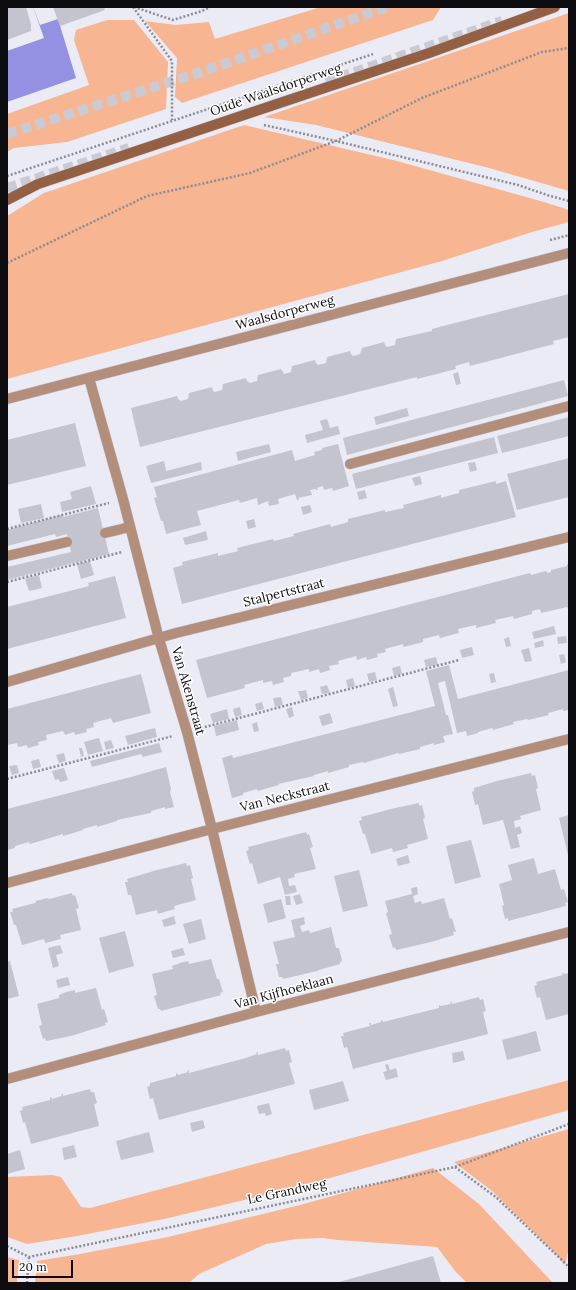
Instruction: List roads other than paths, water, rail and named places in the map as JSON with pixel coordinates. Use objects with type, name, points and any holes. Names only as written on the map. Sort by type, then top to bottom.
[{"type":"main road","name":"Oude Waalsdorperweg","points":[[7,200],[38,184],[429,53],[555,7]]},
{"type":"street","name":"Waalsdorperweg","points":[[7,399],[569,253]]},
{"type":"street","name":"Van Akenstraat","points":[[89,378],[212,829],[256,1012]]},
{"type":"street","points":[[350,464],[569,406]]},
{"type":"street","points":[[105,533],[130,528]]},
{"type":"street","name":"Stalpertstraat","points":[[7,682],[184,632],[569,537]]},
{"type":"street","points":[[7,556],[67,542]]},
{"type":"street","name":"Van Neckstraat","points":[[7,883],[212,829],[569,739]]},
{"type":"street","name":"Van Kijfhoeklaan","points":[[7,1079],[256,1012],[569,932]]},
{"type":"tunnel","points":[[7,134],[201,72],[387,7]]},
{"type":"tunnel","points":[[326,82],[502,21]]},
{"type":"tunnel","points":[[7,188],[129,148]]}]
